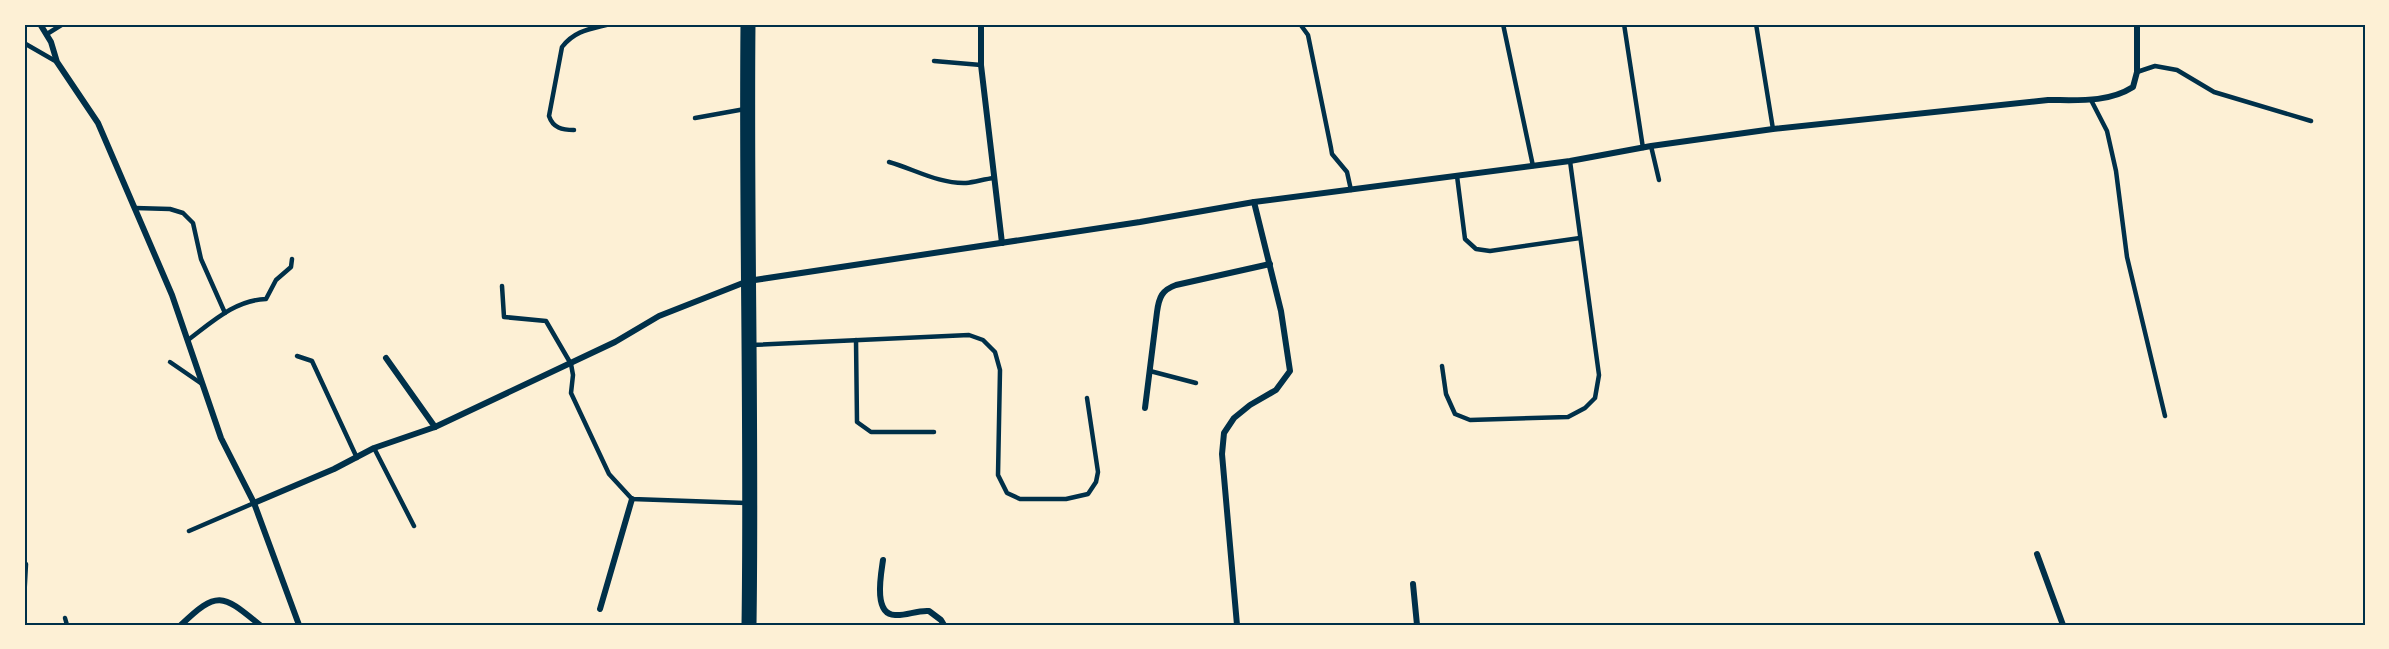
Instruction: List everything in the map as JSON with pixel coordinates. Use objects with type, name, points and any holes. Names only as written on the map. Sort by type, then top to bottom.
[{"type":"highway","points":[[748,24],[748,345],[751,504],[749,625]]},
{"type":"street","points":[[40,24],[47,34],[57,62],[94,114],[135,208],[172,295],[221,438],[254,503],[299,625]]},
{"type":"street","points":[[981,24],[981,65],[1002,243]]},
{"type":"street","points":[[254,503],[357,458],[374,448],[435,427],[615,342],[659,316],[748,281],[1254,202],[1570,161],[1651,146],[1773,129],[2048,100],[2091,100],[2121,95],[2133,87],[2137,72],[2137,24]]},
{"type":"street","points":[[1236,624],[1222,454],[1224,433],[1234,418],[1250,405],[1276,390],[1290,371],[1281,311],[1254,202]]},
{"type":"street","points":[[1145,408],[1159,298],[1163,292],[1176,285],[1270,264]]},
{"type":"street","points":[[386,358],[435,427]]},
{"type":"street","points":[[600,609],[632,499]]},
{"type":"street","points":[[2037,554],[2063,625]]},
{"type":"street","points":[[883,560],[880,595],[881,602],[888,613],[894,615],[929,611],[944,625]]},
{"type":"street","points":[[1413,584],[1417,625]]},
{"type":"street","points":[[181,625],[194,612],[218,600],[228,601],[260,625]]},
{"type":"lane","points":[[47,34],[63,24]]},
{"type":"lane","points":[[574,130],[563,130],[556,127],[551,123],[549,116],[562,47],[578,32],[610,24]]},
{"type":"lane","points":[[1300,24],[1308,35],[1332,154],[1347,172],[1351,190]]},
{"type":"lane","points":[[1503,24],[1533,166]]},
{"type":"lane","points":[[1624,24],[1643,148]]},
{"type":"lane","points":[[1756,24],[1773,129]]},
{"type":"lane","points":[[24,43],[57,62]]},
{"type":"lane","points":[[934,60],[981,65]]},
{"type":"lane","points":[[2137,72],[2156,66],[2177,70],[2214,92],[2311,121]]},
{"type":"lane","points":[[2091,100],[2107,131],[2127,257],[2165,416]]},
{"type":"lane","points":[[695,118],[748,108]]},
{"type":"lane","points":[[1651,146],[1659,180]]},
{"type":"lane","points":[[1442,366],[1446,394],[1455,414],[1470,420],[1568,417],[1585,408],[1595,398],[1599,375],[1570,161]]},
{"type":"lane","points":[[889,162],[954,183],[994,178]]},
{"type":"lane","points":[[1457,176],[1465,239],[1476,249],[1490,251],[1580,238]]},
{"type":"lane","points":[[135,208],[170,209],[183,213],[193,223],[201,258],[225,313]]},
{"type":"lane","points":[[188,340],[225,313],[255,300],[266,299],[276,280],[291,267],[292,259]]},
{"type":"lane","points":[[502,286],[504,317],[546,321],[571,363],[573,375],[571,393],[609,474],[632,499],[751,504]]},
{"type":"lane","points":[[748,345],[969,335],[983,339],[995,352],[1000,370],[998,475],[1007,493],[1020,499],[1066,499],[1088,494],[1096,482],[1097,461],[1087,398]]},
{"type":"lane","points":[[856,340],[857,422],[872,432],[934,432]]},
{"type":"lane","points":[[297,356],[312,361],[357,458]]},
{"type":"lane","points":[[170,362],[203,384]]},
{"type":"lane","points":[[1150,371],[1196,383]]},
{"type":"lane","points":[[374,448],[414,526]]},
{"type":"lane","points":[[189,531],[254,503]]},
{"type":"lane","points":[[24,601],[26,564]]},
{"type":"lane","points":[[65,618],[67,625]]}]
